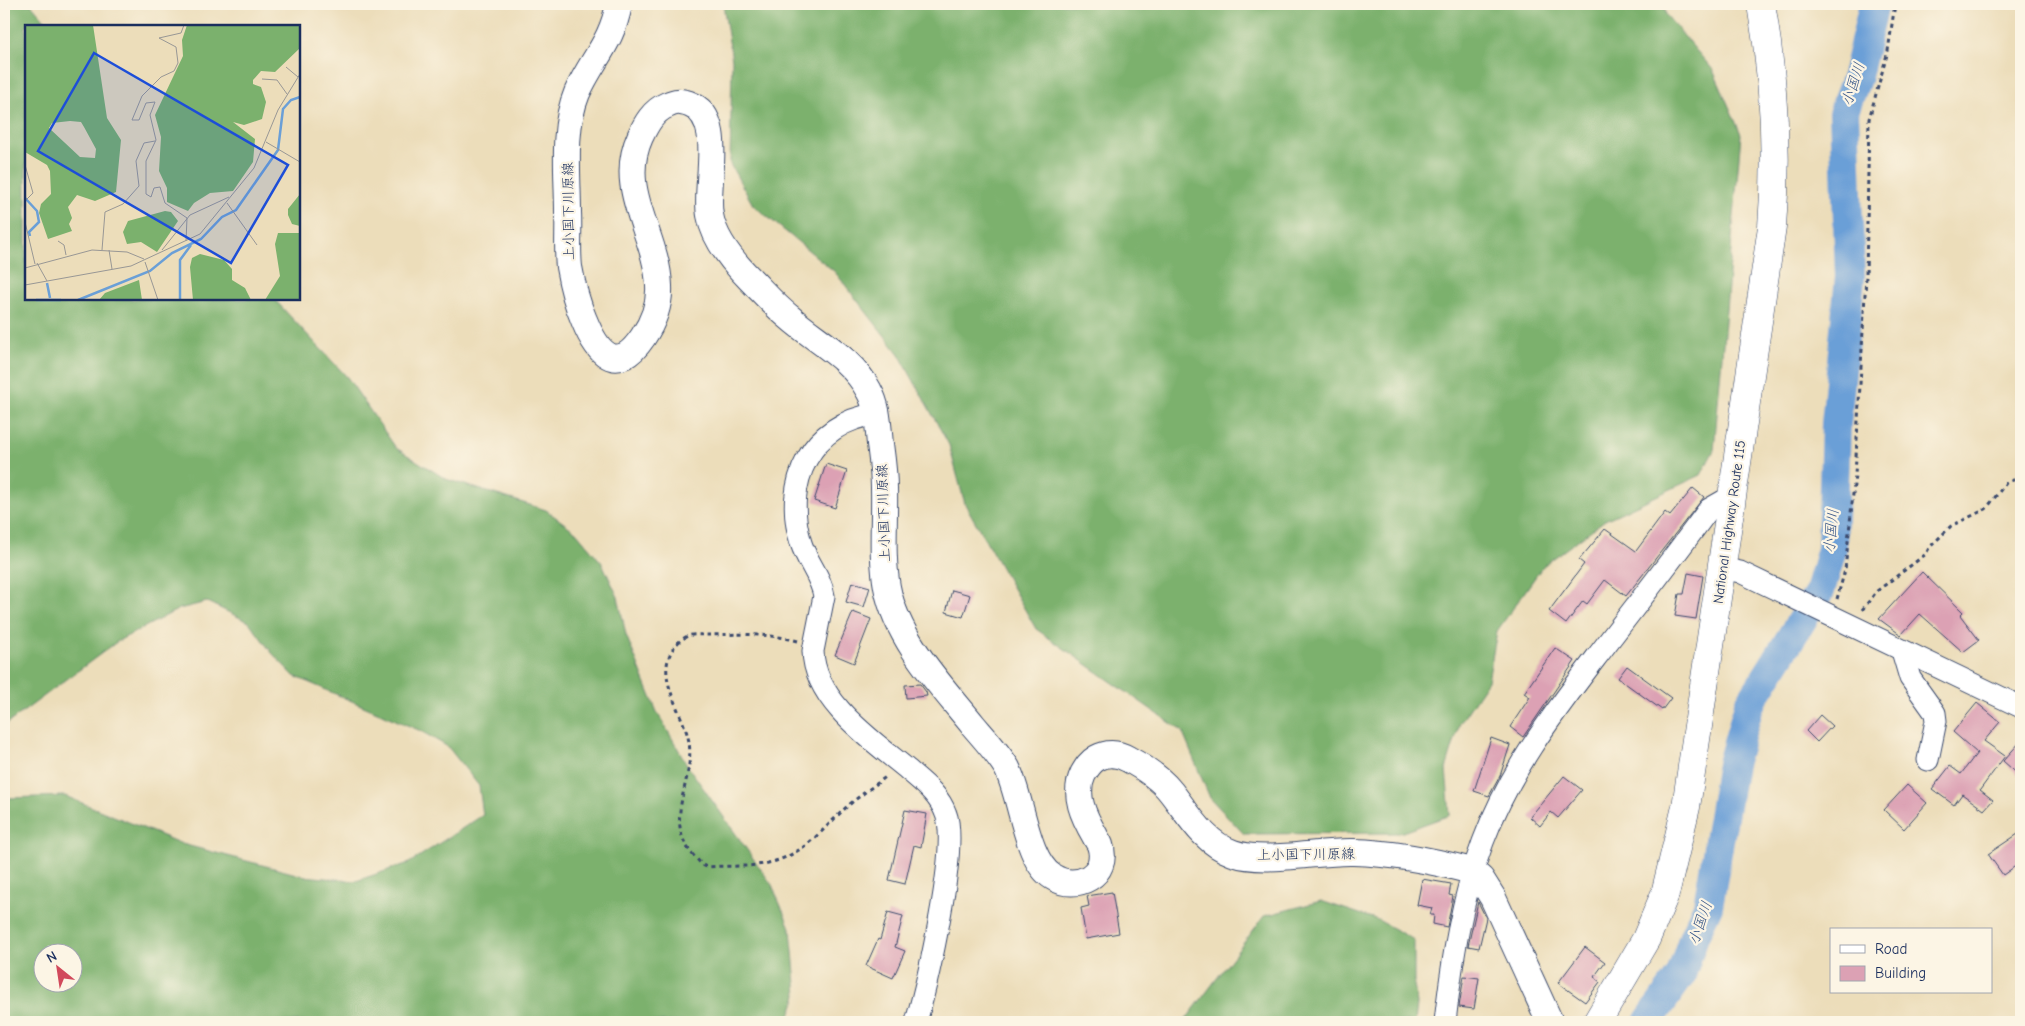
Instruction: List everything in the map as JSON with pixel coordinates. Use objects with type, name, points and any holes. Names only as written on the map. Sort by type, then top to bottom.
[{"type":"highway","name":"National Highway Route 115","points":[[1597,1022],[1646,939],[1665,894],[1686,807],[1772,227],[1776,177],[1770,62],[1761,4]]},
{"type":"main road","name":"上小国下川原線","points":[[618,4],[612,33],[577,94],[569,121],[569,266],[581,314],[597,348],[607,356],[622,356],[637,346],[652,323],[660,294],[657,266],[644,229],[632,180],[633,152],[645,126],[655,112],[677,102],[691,104],[700,110],[708,122],[712,142],[708,211],[714,232],[736,265],[787,316],[861,376],[874,400],[884,485],[884,556],[887,586],[894,612],[927,667],[1004,762],[1017,790],[1031,848],[1041,867],[1051,877],[1073,883],[1089,880],[1098,871],[1101,858],[1100,845],[1079,802],[1079,782],[1087,766],[1101,755],[1118,754],[1132,761],[1168,788],[1193,822],[1214,843],[1235,854],[1265,857],[1355,852],[1389,855],[1472,871]]},
{"type":"main road","points":[[1472,871],[1481,879],[1493,898],[1550,1022]]},
{"type":"street","points":[[876,414],[852,418],[831,431],[816,446],[798,480],[794,516],[801,544],[823,587],[824,596],[813,645],[813,661],[820,684],[862,732],[931,790],[941,804],[950,830],[950,844],[938,922],[916,1022]]},
{"type":"street","points":[[1445,1022],[1459,921],[1472,871],[1484,839],[1510,782],[1534,739],[1710,509],[1723,501],[1732,501]]},
{"type":"street","points":[[1722,568],[1740,572],[2021,707]]},
{"type":"street","points":[[1902,651],[1910,678],[1935,713],[1936,721],[1928,760]]},
{"type":"path","points":[[1830,616],[1844,570],[1855,475],[1866,276],[1869,119],[1888,52],[1895,4]]},
{"type":"path","points":[[1852,627],[1877,591],[1926,554],[1929,548],[1951,526],[1986,509],[2006,482],[2021,477]]},
{"type":"path","points":[[813,645],[790,639],[747,634],[688,636],[676,645],[670,656],[666,672],[689,743],[690,760],[678,817],[681,837],[691,852],[702,865],[707,867],[749,867],[782,859],[803,849],[821,834],[849,805],[901,764]]},
{"type":"green space","points":[[4,4],[31,4],[49,25],[25,25],[25,300],[275,300],[347,377],[396,448],[446,479],[546,510],[576,532],[602,563],[618,597],[626,635],[657,712],[689,768],[772,885],[791,930],[797,995],[788,1022],[4,1022],[4,796],[8,798],[65,796],[182,844],[304,876],[356,881],[409,863],[483,815],[479,786],[448,747],[421,731],[294,676],[272,653],[249,622],[207,602],[179,609],[118,641],[4,726]]},
{"type":"green space","points":[[723,4],[1664,4],[1666,15],[1713,70],[1741,134],[1714,450],[1701,475],[1605,520],[1543,566],[1497,631],[1488,681],[1460,723],[1446,769],[1450,815],[1400,833],[1244,834],[1210,798],[1182,731],[1036,629],[965,504],[949,445],[899,354],[835,272],[753,205],[730,164],[732,60]]},
{"type":"green space","points":[[1321,901],[1378,920],[1414,940],[1414,985],[1417,1004],[1415,1022],[1184,1022],[1264,916]]},
{"type":"building","points":[[826,464],[847,471],[835,508],[814,501]]},
{"type":"building","points":[[1693,488],[1704,497],[1626,596],[1605,580],[1587,604],[1583,601],[1566,624],[1549,611],[1584,564],[1579,560],[1605,529],[1636,551],[1665,512],[1670,516]]},
{"type":"building","points":[[1922,572],[1963,612],[1960,615],[1979,640],[1963,652],[1920,614],[1901,635],[1879,619]]},
{"type":"building","points":[[1688,573],[1703,576],[1696,619],[1675,616],[1679,594],[1684,594]]},
{"type":"building","points":[[852,582],[870,587],[864,607],[846,602]]},
{"type":"building","points":[[952,590],[970,595],[963,617],[946,612]]},
{"type":"building","points":[[853,612],[871,619],[854,663],[835,655]]},
{"type":"building","points":[[1555,648],[1575,661],[1523,737],[1510,727],[1530,697],[1524,693]]},
{"type":"building","points":[[1627,666],[1671,698],[1662,710],[1618,678]]},
{"type":"building","points":[[920,684],[927,696],[906,698],[905,685]]},
{"type":"building","points":[[1977,703],[2000,722],[1984,741],[2005,756],[1980,790],[1993,800],[1984,810],[1962,794],[1954,805],[1932,789],[1950,766],[1961,774],[1977,753],[1953,732]]},
{"type":"building","points":[[1820,715],[1832,726],[1817,742],[1806,731]]},
{"type":"building","points":[[1491,738],[1510,745],[1500,776],[1489,796],[1474,791]]},
{"type":"building","points":[[2021,741],[2021,777],[2003,761]]},
{"type":"building","points":[[1564,776],[1582,790],[1558,818],[1551,812],[1540,826],[1530,817]]},
{"type":"building","points":[[1907,785],[1927,803],[1904,829],[1884,810]]},
{"type":"building","points":[[905,810],[927,814],[921,847],[914,845],[905,884],[889,880]]},
{"type":"building","points":[[2021,832],[2021,862],[2003,875],[1988,854]]},
{"type":"building","points":[[1422,879],[1451,884],[1449,895],[1453,896],[1447,927],[1433,924],[1434,915],[1430,915],[1432,908],[1417,905]]},
{"type":"building","points":[[1112,892],[1119,933],[1086,939],[1081,908],[1089,906],[1087,896]]},
{"type":"building","points":[[1478,902],[1486,918],[1479,948],[1468,946]]},
{"type":"building","points":[[888,912],[903,916],[895,947],[905,951],[893,978],[866,966],[878,939],[880,940]]},
{"type":"building","points":[[1585,947],[1605,962],[1594,977],[1600,982],[1585,1002],[1558,983]]},
{"type":"building","points":[[1464,976],[1479,978],[1474,1009],[1459,1007]]},
{"type":"waterway","name":"小国川","points":[[1648,1022],[1681,975],[1694,936],[1708,906],[1732,764],[1749,705],[1820,591],[1832,549],[1836,424],[1850,277],[1844,111],[1857,76],[1874,4]]}]
